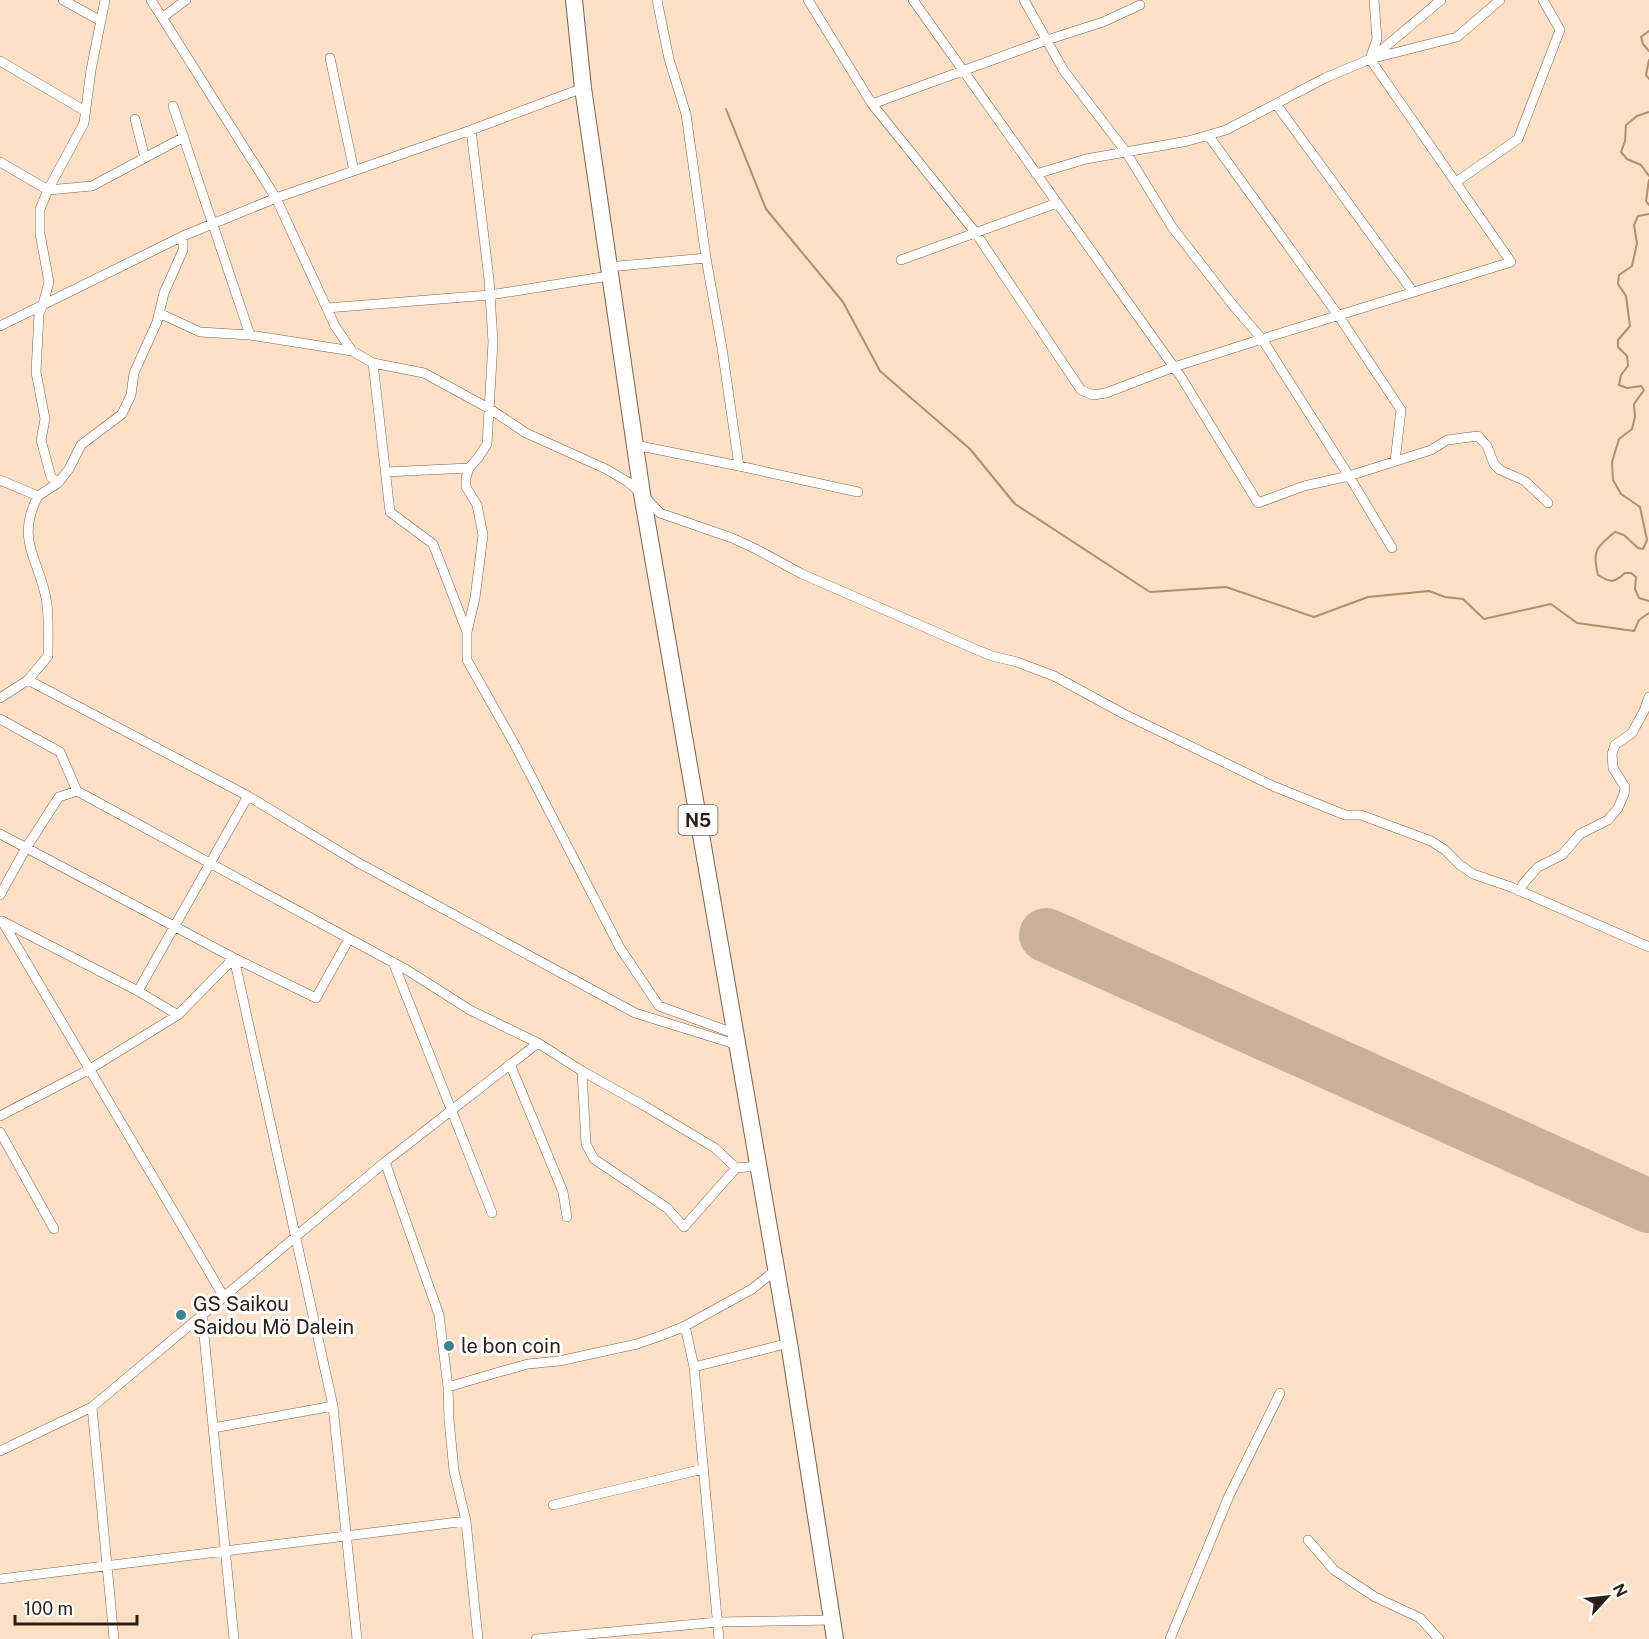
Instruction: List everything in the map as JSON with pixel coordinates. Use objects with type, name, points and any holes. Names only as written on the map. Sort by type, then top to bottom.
[{"type":"highway","name":"N5","points":[[574,0],[583,88],[642,494],[777,1269],[835,1639]]},
{"type":"street","points":[[63,0],[101,21]]},
{"type":"street","points":[[58,483],[51,477],[41,440],[45,419],[36,372],[39,314],[49,282],[40,234],[40,209],[84,123],[105,0]]},
{"type":"street","points":[[151,0],[276,198],[335,326],[352,351]]},
{"type":"street","points":[[163,17],[186,0]]},
{"type":"street","points":[[657,0],[669,59],[686,114],[705,258],[722,348],[739,465]]},
{"type":"street","points":[[808,0],[872,104],[975,232],[1081,390],[1093,395],[1106,393],[1174,367],[1511,262],[1371,59]]},
{"type":"street","points":[[913,0],[1174,367],[1257,503],[1304,486],[1349,476],[1431,450],[1447,440],[1478,436],[1487,446],[1494,464],[1500,470],[1525,482],[1548,503]]},
{"type":"street","points":[[1024,0],[1064,71],[1126,152],[1172,227],[1262,339],[1392,548]]},
{"type":"street","points":[[1371,59],[1377,39],[1374,0]]},
{"type":"street","points":[[1371,59],[1441,0]]},
{"type":"street","points":[[1036,174],[1086,159],[1188,141],[1226,130],[1325,78],[1371,59],[1457,37],[1500,0]]},
{"type":"street","points":[[1456,182],[1518,139],[1560,30],[1543,0]]},
{"type":"street","points":[[872,104],[1103,22],[1140,5]]},
{"type":"street","points":[[330,58],[354,171]]},
{"type":"street","points":[[0,62],[86,111]]},
{"type":"street","points":[[0,326],[183,236],[276,198],[583,88]]},
{"type":"street","points":[[1276,104],[1413,292]]},
{"type":"street","points":[[173,106],[250,335]]},
{"type":"street","points":[[135,119],[145,158]]},
{"type":"street","points":[[471,130],[490,295],[493,342],[487,444],[469,468],[466,478],[466,487],[477,505],[483,535],[475,598],[467,632],[466,660],[515,745],[620,948],[659,1006],[737,1040]]},
{"type":"street","points":[[1208,135],[1338,315],[1401,410],[1395,461]]},
{"type":"street","points":[[0,162],[48,190],[92,186],[184,137]]},
{"type":"street","points":[[901,260],[1057,203]]},
{"type":"street","points":[[0,698],[28,680],[48,656],[47,603],[28,538],[28,524],[38,496],[58,483],[69,469],[81,445],[122,414],[131,395],[134,373],[157,322],[164,293],[183,250],[183,236]]},
{"type":"street","points":[[327,308],[490,295],[609,271],[705,258]]},
{"type":"street","points":[[159,313],[200,332],[250,335],[352,351],[373,363],[424,374],[490,409],[526,434],[606,469],[628,482],[660,513],[732,538],[802,574],[975,649],[1054,676],[1124,714],[1274,786],[1345,815],[1361,815],[1431,841],[1473,874],[1519,891],[1649,947]]},
{"type":"street","points":[[373,363],[390,512],[433,544],[467,632]]},
{"type":"street","points":[[635,445],[739,465],[858,492]]},
{"type":"street","points":[[386,472],[469,468]]},
{"type":"street","points":[[0,480],[38,496]]},
{"type":"street","points":[[28,680],[248,796],[357,862],[635,1013],[737,1040]]},
{"type":"street","points":[[1519,891],[1522,884],[1538,867],[1562,855],[1580,834],[1608,820],[1618,808],[1625,787],[1613,768],[1612,754],[1616,745],[1632,733],[1649,698]]},
{"type":"street","points":[[0,719],[60,752],[77,791],[393,962],[470,1010],[538,1043],[715,1148],[736,1168]]},
{"type":"street","points":[[0,895],[26,848],[59,797],[77,791]]},
{"type":"street","points":[[138,991],[248,796]]},
{"type":"street","points":[[0,834],[234,958],[316,998],[350,939]]},
{"type":"street","points":[[1,920],[138,991],[178,1015]]},
{"type":"street","points":[[1,920],[224,1297]]},
{"type":"street","points":[[0,1116],[90,1069],[178,1015],[234,958]]},
{"type":"street","points":[[234,958],[333,1406],[357,1639]]},
{"type":"street","points":[[393,962],[492,1213]]},
{"type":"street","points":[[0,1451],[92,1407],[385,1162],[538,1043]]},
{"type":"street","points":[[510,1064],[562,1192],[567,1216]]},
{"type":"street","points":[[582,1071],[586,1144],[594,1159],[667,1208],[684,1227],[736,1168],[759,1166]]},
{"type":"street","points":[[0,1132],[54,1229]]},
{"type":"street","points":[[385,1162],[439,1315],[448,1388],[454,1471],[466,1521],[478,1639]]},
{"type":"street","points":[[448,1388],[528,1365],[559,1361],[637,1344],[685,1326],[752,1289],[777,1269]]},
{"type":"street","points":[[202,1315],[234,1639]]},
{"type":"street","points":[[685,1326],[694,1367],[719,1639]]},
{"type":"street","points":[[694,1367],[789,1343]]},
{"type":"street","points":[[1170,1639],[1229,1496],[1280,1393]]},
{"type":"street","points":[[213,1428],[333,1406]]},
{"type":"street","points":[[92,1407],[114,1639]]},
{"type":"street","points":[[553,1505],[703,1469]]},
{"type":"street","points":[[0,1579],[466,1521]]},
{"type":"street","points":[[1308,1540],[1334,1570],[1375,1597],[1420,1618],[1439,1639]]},
{"type":"street","points":[[536,1639],[595,1636],[718,1622],[832,1620]]},
{"type":"waterway","points":[[1649,31],[1641,37],[1649,51]]},
{"type":"waterway","points":[[1649,60],[1646,75],[1649,79]]},
{"type":"waterway","points":[[726,109],[766,209],[843,302],[880,371],[970,449],[1015,504],[1150,592],[1226,587],[1314,617],[1368,597],[1429,591],[1445,597],[1463,599],[1484,619],[1551,604],[1577,623],[1634,631],[1639,620],[1649,613]]},
{"type":"waterway","points":[[1649,112],[1637,116],[1626,125],[1625,141],[1621,152],[1627,159],[1641,165],[1649,176]]},
{"type":"waterway","points":[[1649,180],[1646,201],[1649,205]]},
{"type":"waterway","points":[[1649,214],[1638,216],[1634,225],[1637,243],[1632,266],[1619,275],[1618,284],[1626,296],[1630,326],[1618,340],[1618,347],[1627,356],[1628,366],[1621,375],[1619,385],[1627,388],[1641,386],[1644,390],[1634,404],[1635,417],[1632,429],[1619,439],[1612,462],[1613,480],[1621,494],[1640,507],[1647,540],[1643,549],[1638,548],[1624,535],[1615,532],[1597,550],[1595,560],[1598,575],[1606,579],[1612,581],[1625,573],[1631,573],[1636,577],[1635,589],[1639,598],[1649,601]]},
{"type":"runway","points":[[1046,935],[1649,1206]]},
{"type":"place","name":"GS Saikou Saidou Mö Dalein","points":[[181,1315]]},
{"type":"place","name":"le bon coin","points":[[449,1346]]}]
